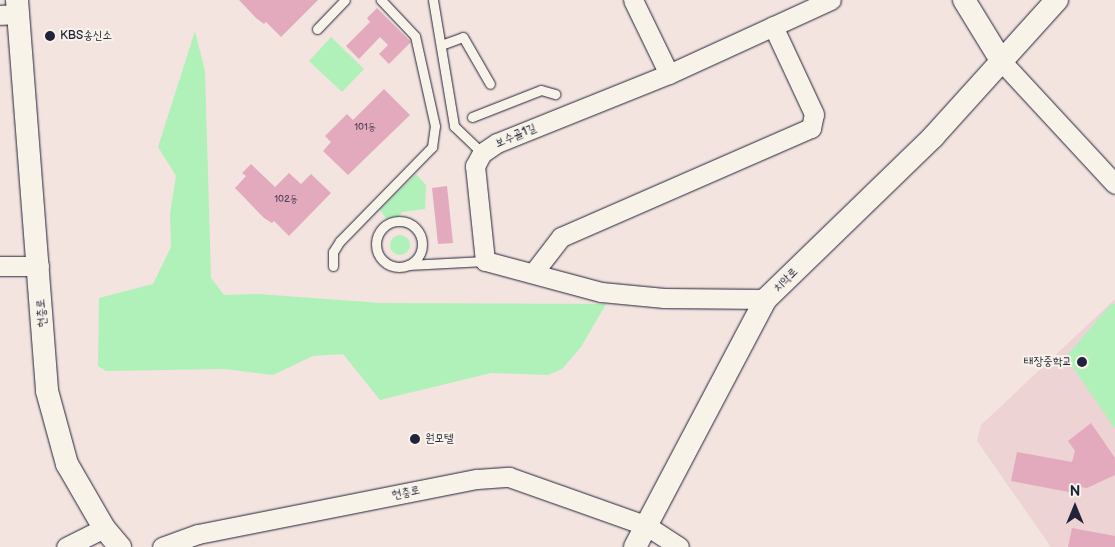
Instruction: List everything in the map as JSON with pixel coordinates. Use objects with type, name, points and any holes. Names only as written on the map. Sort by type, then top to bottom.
[{"type":"street","points":[[634,0],[669,74]]},
{"type":"street","name":"보수골1길","points":[[485,261],[475,166],[482,152],[497,143],[669,74],[831,0]]},
{"type":"street","points":[[964,0],[1002,62],[1115,184]]},
{"type":"street","name":"치악로","points":[[635,547],[737,348],[766,299],[884,187],[1002,62],[1057,0]]},
{"type":"street","name":"현충로","points":[[12,10],[39,266],[47,390],[67,464],[104,528],[120,547]]},
{"type":"street","points":[[534,272],[561,237],[811,128],[814,114],[773,26]]},
{"type":"street","points":[[485,261],[534,272],[601,292],[664,298],[766,299]]},
{"type":"street","points":[[0,266],[39,266]]},
{"type":"street","name":"현충로","points":[[162,547],[208,532],[476,479],[509,477],[647,526],[679,547]]},
{"type":"street","points":[[66,547],[104,528]]},
{"type":"lane","points":[[317,29],[345,0]]},
{"type":"lane","points":[[333,266],[333,252],[340,241],[432,147],[435,126],[416,36],[381,0]]},
{"type":"lane","points":[[433,0],[454,126],[482,152]]},
{"type":"lane","points":[[441,45],[463,37],[490,84]]},
{"type":"lane","points":[[472,116],[541,90],[555,94]]},
{"type":"lane","points":[[407,265],[420,253],[420,235],[408,223],[390,223],[377,235],[378,253],[390,265],[407,265],[485,261]]},
{"type":"shaded area","name":"태장중학교","points":[[1115,299],[1115,547],[1051,547],[977,441],[981,425]]},
{"type":"green space","points":[[195,31],[205,71],[211,278],[224,295],[258,294],[381,303],[606,304],[581,347],[562,369],[548,375],[491,373],[380,400],[343,354],[313,356],[273,375],[225,369],[106,371],[98,366],[99,298],[153,284],[171,247],[170,214],[176,176],[158,147]]},
{"type":"green space","points":[[331,37],[364,69],[342,92],[309,61]]},
{"type":"green space","points":[[416,174],[426,185],[425,209],[402,212],[400,216],[386,219],[380,209]]},
{"type":"green space","points":[[400,235],[407,238],[410,245],[407,252],[400,255],[393,252],[390,245],[393,238]]},
{"type":"green space","points":[[1115,304],[1115,429],[1066,357],[1110,305]]},
{"type":"building","points":[[239,0],[318,0],[281,37],[266,22],[264,24],[256,18]]},
{"type":"building","points":[[377,8],[411,42],[389,64],[379,54],[388,45],[380,37],[359,59],[346,46],[370,22],[367,18]]},
{"type":"building","points":[[384,89],[410,115],[348,175],[323,151],[331,142],[325,136],[347,114],[353,120]]},
{"type":"building","points":[[251,164],[275,187],[289,173],[301,184],[311,174],[331,193],[289,236],[274,221],[272,223],[264,218],[235,188],[246,176],[242,173]]},
{"type":"building","points":[[447,186],[453,243],[438,244],[432,188]]},
{"type":"building","points":[[1091,423],[1115,458],[1115,475],[1087,488],[1075,486],[1074,493],[1011,481],[1017,452],[1072,462],[1075,451],[1068,441]]},
{"type":"building","points":[[1072,528],[1115,536],[1115,547],[1068,547]]},
{"type":"place","name":"KBS송신소","points":[[50,36]]},
{"type":"place","name":"태장중학교","points":[[1082,362]]},
{"type":"place","name":"원모텔","points":[[415,439]]}]
